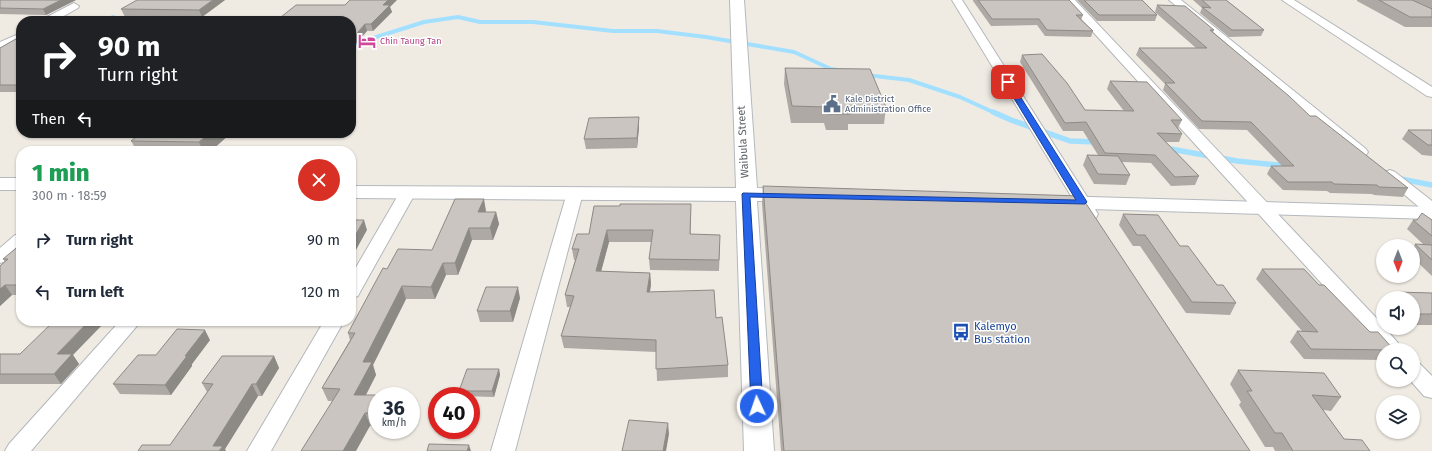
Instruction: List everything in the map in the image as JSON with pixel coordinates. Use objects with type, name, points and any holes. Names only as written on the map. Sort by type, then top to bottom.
[{"type":"street","name":"Waibula Street","points":[[737,0],[759,451]]},
{"type":"street","points":[[957,0],[1100,229]]},
{"type":"street","points":[[1069,0],[1260,208],[1387,343]]},
{"type":"street","points":[[1174,0],[1432,209]]},
{"type":"street","points":[[1287,0],[1432,94]]},
{"type":"street","points":[[56,16],[74,6]]},
{"type":"street","points":[[0,47],[16,39]]},
{"type":"street","points":[[0,184],[16,184]]},
{"type":"street","points":[[356,192],[746,194],[808,196]]},
{"type":"street","points":[[356,283],[408,192]]},
{"type":"street","points":[[503,451],[575,193]]},
{"type":"street","points":[[1036,201],[1432,213]]},
{"type":"street","points":[[0,257],[16,243]]},
{"type":"street","points":[[17,451],[127,326]]},
{"type":"street","points":[[259,451],[331,326]]},
{"type":"street","points":[[1420,377],[1432,390]]},
{"type":"building","points":[[0,0],[61,0],[43,9],[0,8]]},
{"type":"building","points":[[137,0],[213,0],[199,10],[121,9]]},
{"type":"building","points":[[350,0],[388,0],[383,5],[390,5],[371,24],[365,24],[356,34],[356,16],[282,16],[296,5],[345,5]]},
{"type":"building","points":[[978,0],[1069,0],[1083,15],[1076,15],[1093,31],[1047,30],[1039,19],[992,19]]},
{"type":"building","points":[[1084,0],[1142,0],[1157,15],[1099,15]]},
{"type":"building","points":[[1202,0],[1226,0],[1264,30],[1232,30],[1202,7],[1211,8]]},
{"type":"building","points":[[1379,0],[1412,0],[1432,9],[1432,17],[1410,17]]},
{"type":"building","points":[[1157,5],[1185,6],[1214,30],[1210,30],[1289,96],[1310,116],[1316,116],[1408,188],[1379,187],[1377,185],[1334,184],[1332,182],[1288,182],[1271,166],[1294,166],[1251,122],[1202,121],[1165,83],[1175,83],[1139,48],[1207,48]]},
{"type":"building","points":[[16,39],[16,85],[0,85],[0,48]]},
{"type":"building","points":[[1042,54],[1067,83],[1085,110],[1134,111],[1110,81],[1147,82],[1182,120],[1171,120],[1182,134],[1157,133],[1199,176],[1175,177],[1155,155],[1105,153],[1086,122],[1065,123],[1022,55]]},
{"type":"building","points":[[785,68],[870,69],[886,107],[848,107],[850,114],[828,114],[826,107],[792,106]]},
{"type":"building","points":[[639,117],[637,138],[584,139],[589,118]]},
{"type":"building","points":[[1408,130],[1432,130],[1432,145],[1428,145]]},
{"type":"building","points":[[135,138],[204,138],[199,142],[131,141]]},
{"type":"building","points":[[1087,155],[1118,156],[1130,175],[1098,174]]},
{"type":"building","name":"Kalemyo Bus station","points":[[763,186],[1081,196],[1250,451],[784,451]]},
{"type":"building","points":[[455,199],[484,199],[478,212],[496,212],[490,228],[469,228],[455,263],[443,263],[431,287],[402,286],[363,362],[372,362],[354,395],[368,395],[368,413],[365,413],[343,451],[301,451],[340,389],[322,388],[355,333],[348,333],[352,326],[356,326],[356,318],[383,268],[387,269],[398,249],[432,250]]},
{"type":"building","points":[[620,204],[691,204],[690,234],[720,235],[719,260],[649,259],[653,230],[607,230],[596,271],[650,273],[647,292],[714,290],[716,318],[722,317],[728,365],[656,369],[656,340],[561,336],[574,296],[565,295],[579,249],[572,249],[577,234],[589,234],[594,206],[620,206]]},
{"type":"building","points":[[1422,213],[1432,220],[1432,236],[1413,220],[1417,220]]},
{"type":"building","points":[[1123,214],[1158,215],[1180,246],[1188,246],[1217,285],[1223,285],[1236,303],[1192,302],[1145,235],[1137,235]]},
{"type":"building","points":[[356,220],[364,220],[356,234]]},
{"type":"building","points":[[1420,244],[1432,245],[1432,260],[1420,249]]},
{"type":"building","points":[[16,248],[16,285],[5,285],[0,289],[0,266],[8,259],[3,259]]},
{"type":"building","points":[[1262,269],[1304,269],[1319,285],[1324,285],[1370,332],[1376,332],[1376,335],[1381,335],[1388,343],[1376,343],[1376,350],[1311,349],[1297,331],[1318,332]]},
{"type":"building","points":[[486,287],[518,287],[510,311],[477,311]]},
{"type":"building","points":[[1420,293],[1432,293],[1432,314],[1420,314]]},
{"type":"building","points":[[49,326],[84,326],[57,354],[72,354],[54,374],[0,374],[0,354],[20,354]]},
{"type":"building","points":[[177,329],[205,330],[165,385],[113,384],[138,355],[156,355]]},
{"type":"building","points":[[222,356],[274,356],[256,384],[252,384],[213,446],[223,446],[219,451],[138,451],[142,445],[170,445],[213,384],[202,383]]},
{"type":"building","points":[[467,369],[499,369],[492,391],[480,391],[480,387],[460,387]]},
{"type":"building","points":[[1238,370],[1324,373],[1341,397],[1312,395],[1344,439],[1362,440],[1370,451],[1293,451],[1282,433],[1275,433],[1247,391],[1252,391]]},
{"type":"building","points":[[629,420],[668,423],[663,451],[622,451]]},
{"type":"building","points":[[429,444],[469,445],[467,451],[427,451]]},
{"type":"waterway","points":[[356,43],[424,22],[458,17],[480,22],[533,22],[613,31],[657,31],[706,37],[794,52],[831,69],[838,70]]},
{"type":"waterway","points":[[866,75],[909,80],[960,97],[995,113]]},
{"type":"waterway","points":[[993,112],[1070,141],[1098,142]]},
{"type":"waterway","points":[[1165,148],[1237,161],[1288,166]]},
{"type":"waterway","points":[[1396,178],[1432,185]]},
{"type":"place","name":"Chin Taung Tan","points":[[367,41]]},
{"type":"place","name":"Kale District Administration Office","points":[[832,104]]},
{"type":"place","name":"Kalemyo Bus station","points":[[961,332]]},
{"type":"route","points":[[757,406],[746,194],[1082,202],[1008,82]]}]
